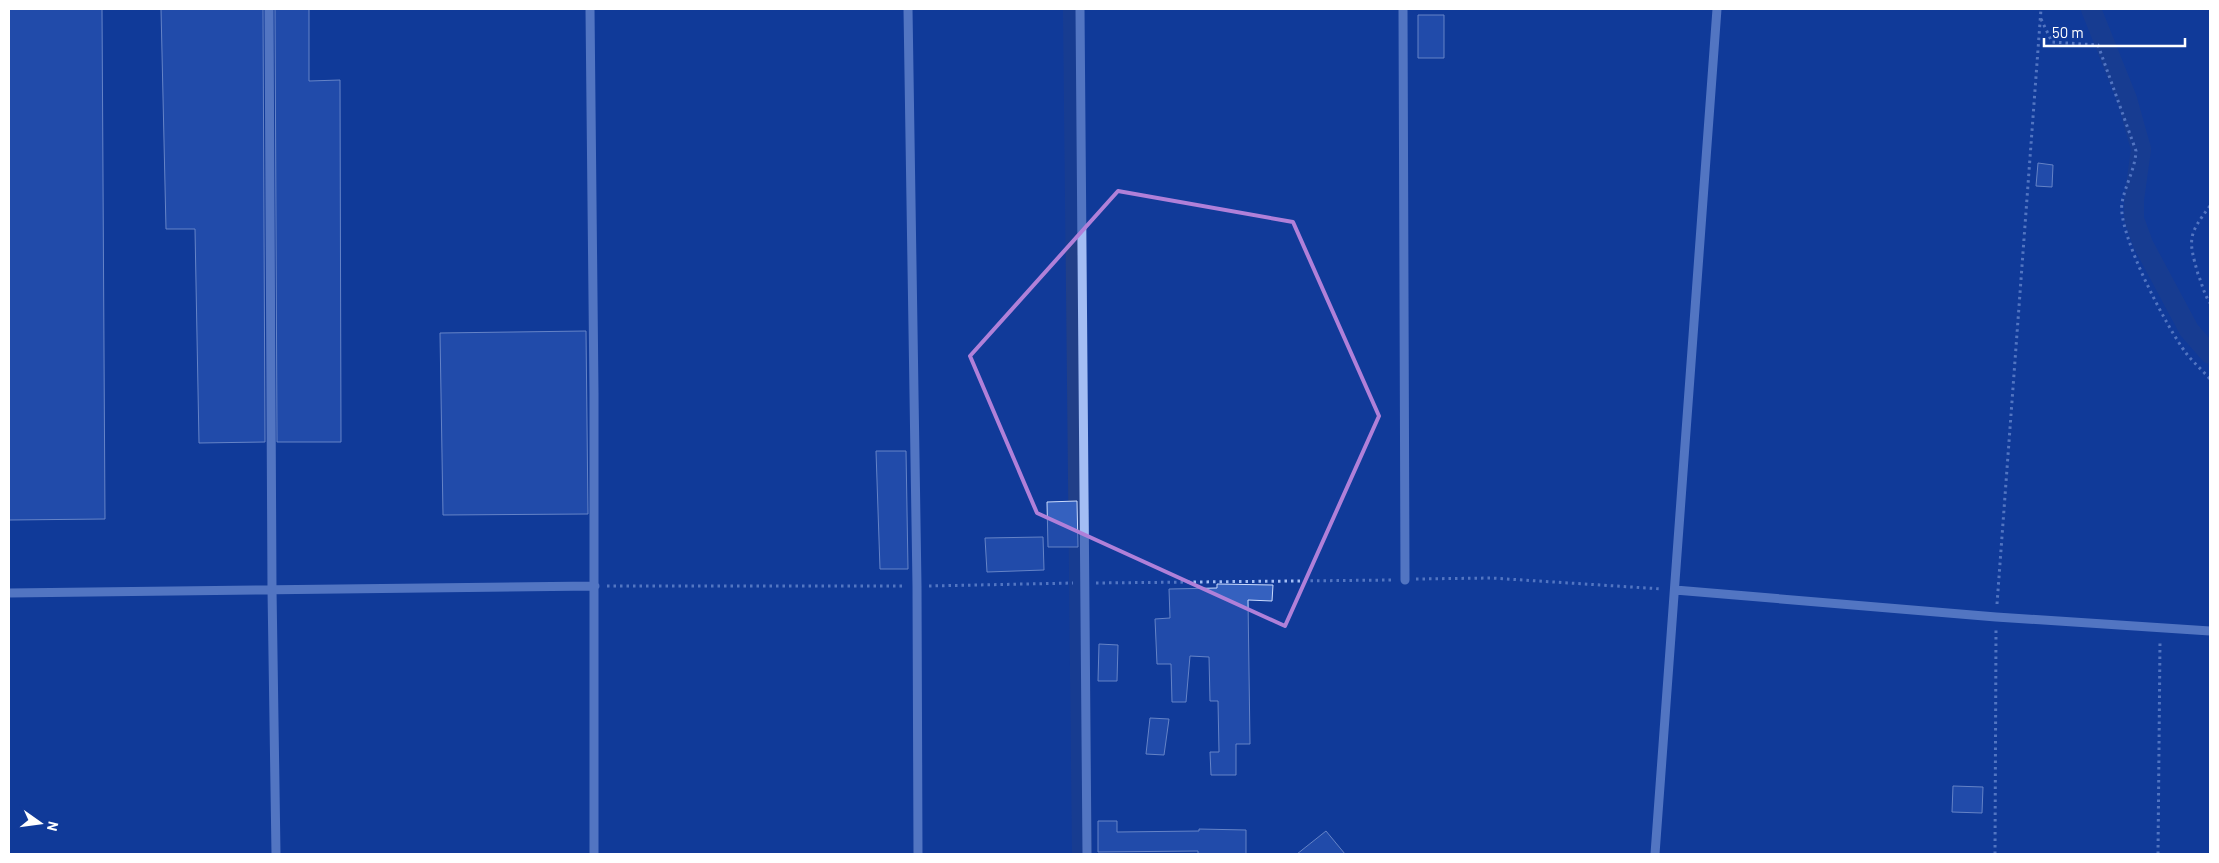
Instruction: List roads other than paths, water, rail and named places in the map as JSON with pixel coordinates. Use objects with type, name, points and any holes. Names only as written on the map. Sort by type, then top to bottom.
[{"type":"street","points":[[269,9],[272,590],[276,854]]},
{"type":"street","points":[[590,9],[595,586],[594,854]]},
{"type":"street","points":[[908,9],[918,586],[918,854]]},
{"type":"street","points":[[1080,9],[1087,854]]},
{"type":"street","points":[[1403,9],[1405,580]]},
{"type":"street","points":[[1655,854],[1717,9]]},
{"type":"street","points":[[9,594],[595,586]]},
{"type":"street","points":[[1675,590],[1996,617],[2210,631]]},
{"type":"waterway","points":[[1073,9],[1082,854]]},
{"type":"waterway","points":[[2091,9],[2127,99],[2141,149],[2134,200],[2134,219],[2143,244],[2189,330],[2210,354]]}]
